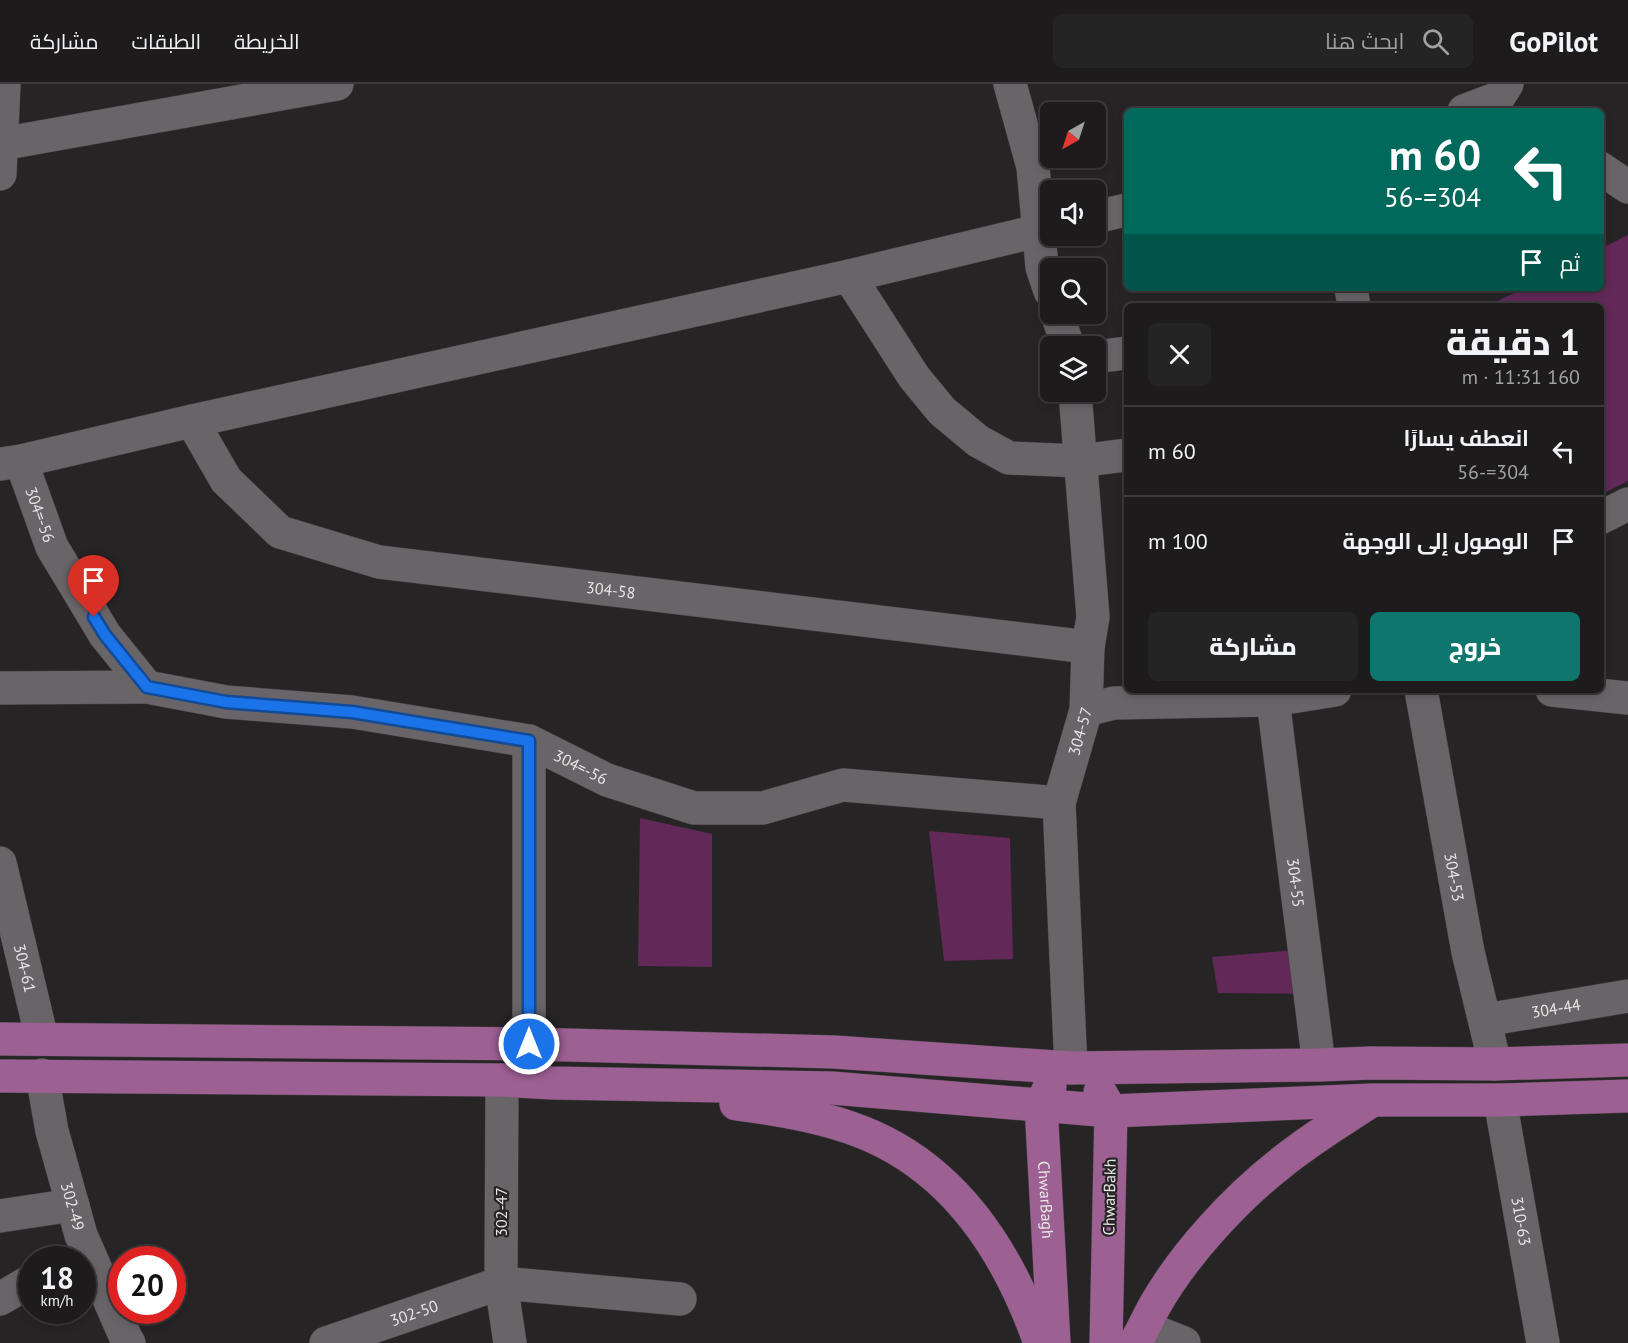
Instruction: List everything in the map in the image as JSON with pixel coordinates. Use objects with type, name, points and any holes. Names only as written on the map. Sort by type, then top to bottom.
[{"type":"main road","points":[[0,1039],[529,1044],[834,1052],[1071,1068],[1371,1063],[1495,1064],[1628,1060]]},
{"type":"main road","points":[[1041,1105],[1052,1084],[1061,1074],[1071,1068]]},
{"type":"main road","points":[[1071,1068],[1096,1086],[1111,1111]]},
{"type":"main road","points":[[0,1076],[502,1080],[832,1088],[1111,1111],[1372,1100],[1500,1100],[1628,1096]]},
{"type":"main road","points":[[552,1083],[774,1109],[844,1126],[877,1139],[937,1177],[968,1209],[984,1230],[1008,1272],[1029,1314],[1040,1343]]},
{"type":"main road","points":[[1140,1335],[1169,1283],[1205,1236],[1227,1212],[1280,1163],[1372,1100]]},
{"type":"main road","name":"ChwarBagh","points":[[1041,1105],[1054,1343]]},
{"type":"main road","name":"ChwarBakh","points":[[1106,1343],[1111,1111]]},
{"type":"street","points":[[4,84],[0,154],[337,84]]},
{"type":"street","points":[[1011,84],[1040,208]]},
{"type":"street","points":[[1474,108],[1507,98]]},
{"type":"street","points":[[1604,171],[1628,187]]},
{"type":"street","points":[[1106,215],[1124,211]]},
{"type":"street","points":[[11,462],[849,276],[1040,230]]},
{"type":"street","points":[[849,276],[914,377],[942,411],[978,441],[1009,458],[1080,461],[1124,455]]},
{"type":"street","points":[[1106,356],[1124,353]]},
{"type":"street","name":"304-57","points":[[1071,1068],[1059,803],[1086,710],[1088,647],[1093,617],[1076,402]]},
{"type":"street","name":"304-58","points":[[192,421],[226,480],[280,532],[379,562],[1088,647]]},
{"type":"street","name":"304=-56","points":[[11,462],[52,547],[105,635],[147,687],[226,702],[352,712],[529,741],[607,780],[694,808],[763,808],[843,785],[1059,803]]},
{"type":"street","points":[[1604,516],[1628,504]]},
{"type":"street","points":[[0,688],[147,687]]},
{"type":"street","points":[[1086,710],[1114,703],[1273,700],[1316,693]]},
{"type":"street","name":"304-53","points":[[1422,693],[1468,952],[1495,1064]]},
{"type":"street","points":[[1580,693],[1628,698]]},
{"type":"street","name":"304-55","points":[[1273,700],[1319,1065]]},
{"type":"street","points":[[529,741],[529,1044]]},
{"type":"street","name":"304-61","points":[[0,863],[42,1039]]},
{"type":"street","name":"304-44","points":[[1485,1020],[1628,996]]},
{"type":"street","name":"302-49","points":[[42,1075],[52,1131],[81,1235],[78,1246]]},
{"type":"street","name":"302-47","points":[[502,1080],[501,1282],[510,1343]]},
{"type":"street","name":"310-63","points":[[1500,1100],[1543,1343]]},
{"type":"street","points":[[0,1216],[73,1205]]},
{"type":"street","points":[[501,1282],[680,1299]]},
{"type":"street","name":"302-50","points":[[326,1343],[501,1282]]},
{"type":"street","name":"302-49","points":[[96,1287],[129,1343]]},
{"type":"street","points":[[0,1299],[18,1288]]},
{"type":"street","points":[[1140,1335],[1184,1343]]},
{"type":"building","points":[[1628,235],[1628,481],[1604,493],[1604,303],[1494,303],[1518,291],[1604,291],[1604,247]]},
{"type":"building","points":[[640,818],[712,834],[712,967],[638,966]]},
{"type":"building","points":[[929,831],[1010,838],[1013,959],[944,961]]},
{"type":"building","points":[[1297,950],[1308,994],[1218,993],[1212,957]]},
{"type":"route","points":[[94,617],[105,635],[147,687],[226,702],[352,712],[529,741],[529,1044]]}]
